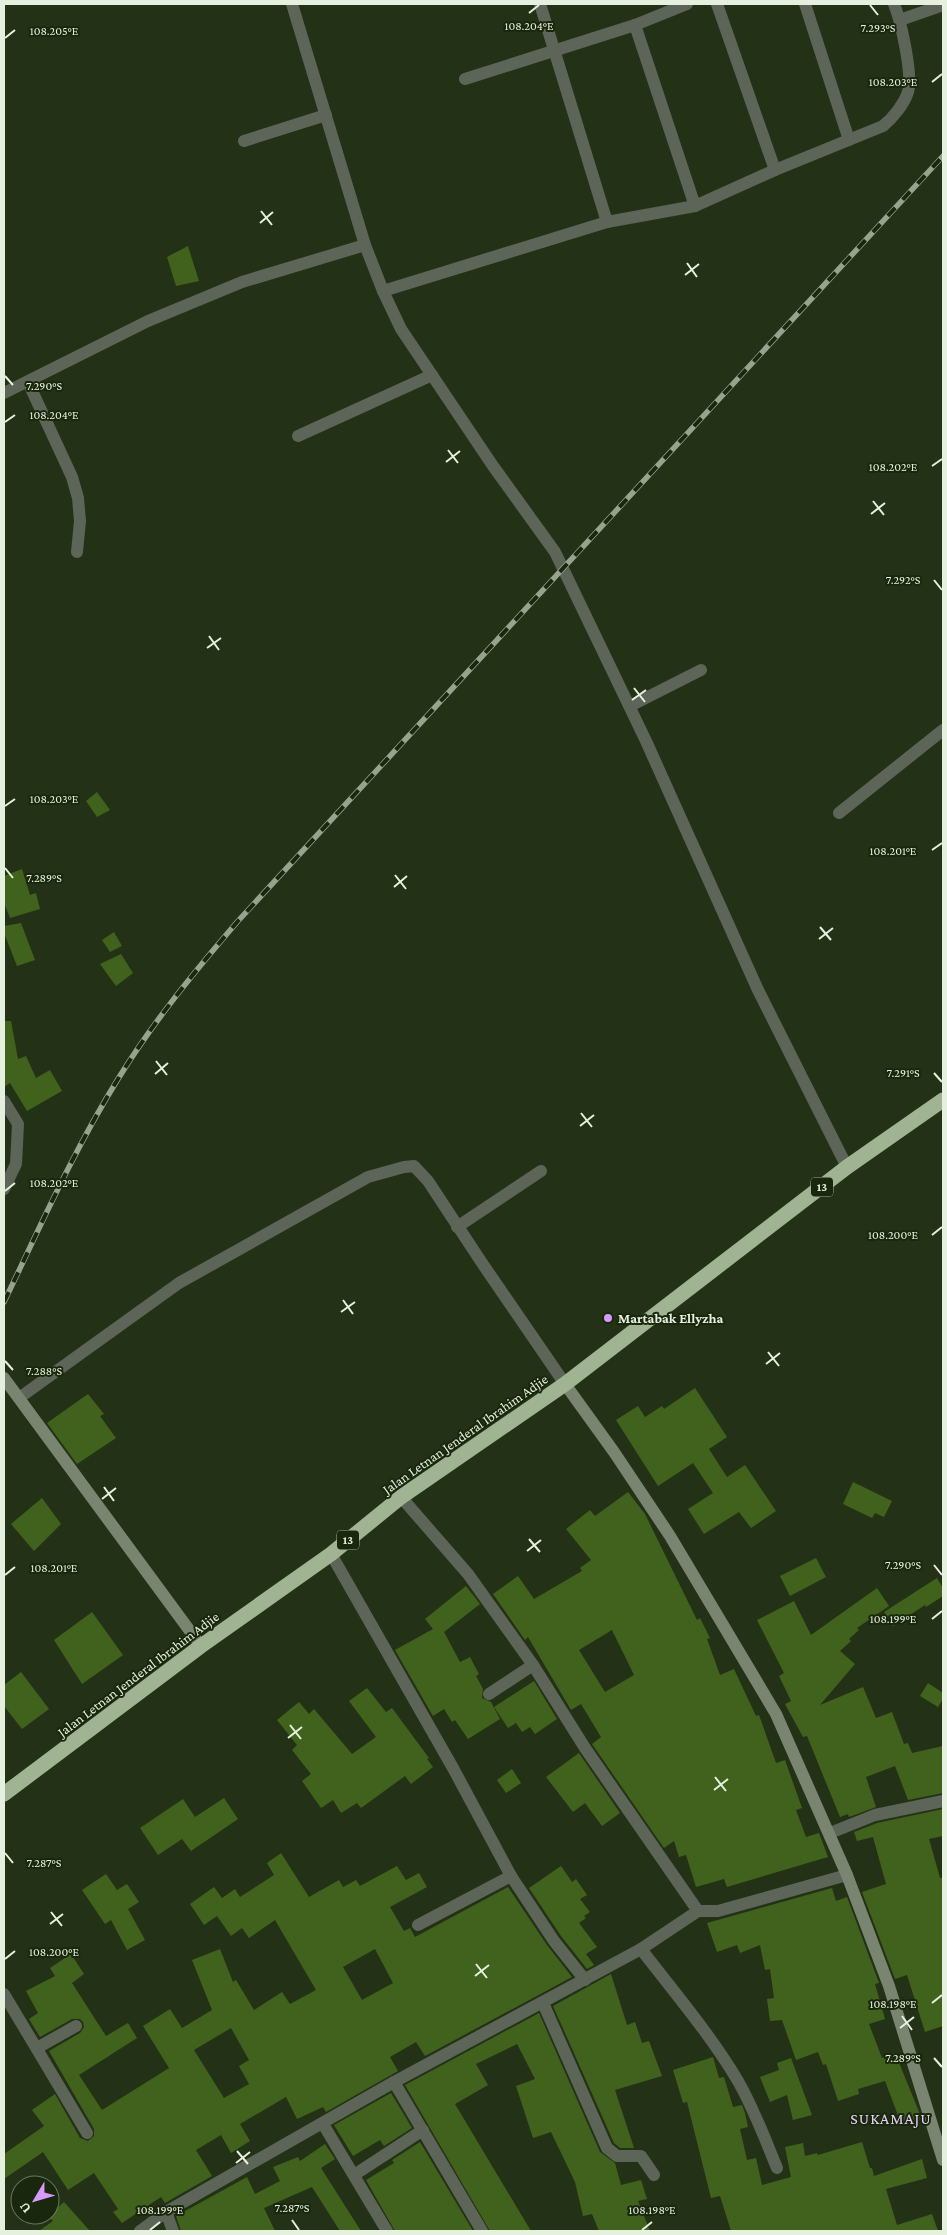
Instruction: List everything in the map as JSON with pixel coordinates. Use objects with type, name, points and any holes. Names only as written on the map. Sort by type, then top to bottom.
[{"type":"highway","name":"Jalan Letnan Jenderal Ibrahim Adjie","points":[[4,1794],[201,1646],[331,1554],[401,1497],[566,1384],[847,1167],[943,1100]]},
{"type":"street","points":[[292,4],[365,245],[401,329],[493,466],[555,552],[630,706],[758,990],[847,1167]]},
{"type":"street","points":[[540,4],[607,222]]},
{"type":"street","points":[[465,79],[635,25],[686,4]]},
{"type":"street","points":[[717,4],[775,170]]},
{"type":"street","points":[[805,4],[849,140]]},
{"type":"street","points":[[383,290],[607,222],[695,206],[775,170],[883,126],[891,120],[908,91],[907,58],[900,20],[894,4]]},
{"type":"street","points":[[900,20],[943,5]]},
{"type":"street","points":[[635,25],[695,206]]},
{"type":"street","points":[[244,141],[326,115]]},
{"type":"street","points":[[4,393],[148,321],[242,282],[365,245]]},
{"type":"street","points":[[298,436],[432,375]]},
{"type":"street","points":[[28,382],[72,477],[78,498],[80,520],[77,552]]},
{"type":"street","points":[[630,706],[701,670]]},
{"type":"street","points":[[839,813],[943,730]]},
{"type":"street","points":[[4,1102],[18,1124],[16,1164],[4,1189]]},
{"type":"street","points":[[19,1398],[179,1283],[368,1177],[414,1166],[428,1181],[670,1536],[776,1714],[830,1833],[889,1986],[943,2160]]},
{"type":"street","points":[[458,1227],[541,1171]]},
{"type":"street","points":[[4,1378],[201,1646]]},
{"type":"street","points":[[401,1497],[468,1574],[533,1665],[585,1748],[698,1911]]},
{"type":"street","points":[[331,1554],[453,1768],[511,1876],[554,1941],[585,1980]]},
{"type":"street","points":[[489,1694],[533,1665]]},
{"type":"street","points":[[830,1833],[875,1815],[943,1801]]},
{"type":"street","points":[[140,2231],[166,2212],[394,2082],[641,1949],[698,1911],[718,1911],[847,1875]]},
{"type":"street","points":[[418,1925],[511,1876]]},
{"type":"street","points":[[641,1949],[707,2034],[737,2080],[753,2111],[777,2168]]},
{"type":"street","points":[[4,1994],[38,2048],[87,2133]]},
{"type":"street","points":[[544,2002],[607,2148],[618,2156],[641,2156],[654,2175]]},
{"type":"street","points":[[38,2048],[76,2026]]},
{"type":"street","points":[[394,2082],[482,2231]]},
{"type":"street","points":[[323,2124],[387,2231]]},
{"type":"street","points":[[354,2175],[423,2130]]},
{"type":"street","points":[[166,2212],[173,2231]]},
{"type":"building","points":[[188,246],[199,281],[176,286],[167,257]]},
{"type":"building","points":[[97,792],[110,810],[97,817],[86,801]]},
{"type":"building","points":[[22,869],[30,895],[36,893],[40,909],[10,918],[4,903],[4,876]]},
{"type":"building","points":[[21,923],[35,960],[17,966],[4,933],[4,926]]},
{"type":"building","points":[[114,932],[122,946],[110,952],[102,940]]},
{"type":"building","points":[[121,954],[133,973],[116,986],[100,964]]},
{"type":"building","points":[[4,1021],[11,1021],[18,1059],[26,1056],[36,1078],[50,1070],[62,1091],[27,1111],[10,1083],[4,1087]]},
{"type":"building","points":[[695,1388],[727,1437],[709,1449],[727,1477],[745,1465],[776,1511],[751,1528],[739,1512],[704,1534],[688,1509],[713,1493],[693,1463],[658,1486],[616,1420],[638,1406],[645,1417],[662,1406],[664,1409]]},
{"type":"building","points":[[88,1394],[104,1414],[100,1416],[116,1438],[77,1464],[47,1423]]},
{"type":"building","points":[[853,1482],[892,1501],[884,1517],[875,1513],[872,1518],[843,1504]]},
{"type":"building","points":[[628,1492],[645,1514],[697,1620],[700,1618],[710,1638],[707,1639],[720,1675],[734,1669],[756,1716],[759,1715],[776,1763],[785,1760],[802,1808],[796,1810],[806,1837],[819,1833],[828,1857],[727,1887],[724,1879],[696,1887],[686,1855],[679,1857],[674,1841],[664,1848],[592,1744],[601,1737],[581,1704],[571,1710],[528,1637],[525,1640],[493,1594],[518,1576],[534,1599],[582,1571],[580,1568],[591,1560],[566,1529],[590,1510],[595,1516]],"holes":[[[612,1630],[634,1675],[605,1692],[579,1650]]]},
{"type":"building","points":[[42,1498],[61,1524],[34,1551],[11,1524]]},
{"type":"building","points":[[816,1558],[826,1577],[790,1596],[780,1576]]},
{"type":"building","points":[[937,1578],[943,1588],[943,1596],[926,1607],[925,1605],[893,1626],[884,1612]]},
{"type":"building","points":[[466,1586],[480,1604],[444,1632],[460,1662],[470,1657],[479,1674],[476,1676],[483,1689],[482,1698],[491,1702],[500,1719],[468,1739],[455,1720],[452,1722],[444,1709],[433,1716],[395,1650],[433,1629],[425,1619]]},
{"type":"building","points":[[877,1588],[889,1606],[857,1628],[859,1630],[849,1639],[851,1641],[840,1651],[855,1664],[820,1705],[863,1687],[876,1718],[892,1712],[904,1744],[908,1743],[912,1753],[943,1746],[943,1793],[908,1800],[895,1766],[866,1777],[876,1807],[849,1817],[848,1814],[840,1817],[807,1736],[803,1737],[785,1704],[791,1701],[779,1676],[784,1673],[757,1620],[794,1601],[811,1635]]},
{"type":"building","points":[[92,1612],[123,1655],[82,1684],[54,1640]]},
{"type":"building","points":[[21,1672],[49,1709],[22,1729],[4,1706],[4,1685]]},
{"type":"building","points":[[534,1681],[557,1719],[535,1734],[530,1727],[522,1732],[516,1723],[508,1728],[494,1707]]},
{"type":"building","points":[[928,1683],[943,1693],[943,1699],[938,1707],[920,1696]]},
{"type":"building","points":[[367,1688],[386,1712],[392,1708],[429,1758],[427,1759],[433,1767],[411,1784],[405,1776],[361,1808],[357,1803],[341,1813],[333,1800],[321,1808],[302,1781],[311,1774],[292,1750],[297,1745],[277,1720],[299,1702],[309,1714],[314,1709],[352,1754],[376,1737],[349,1701]]},
{"type":"building","points":[[579,1753],[620,1813],[602,1826],[585,1803],[573,1812],[546,1777]]},
{"type":"building","points":[[512,1769],[521,1783],[506,1793],[497,1780]]},
{"type":"building","points":[[224,1798],[238,1819],[191,1851],[182,1839],[158,1855],[140,1828],[183,1799],[195,1817]]},
{"type":"building","points":[[943,1809],[943,1836],[929,1839],[940,1878],[943,1878],[943,2026],[925,2032],[907,1975],[895,1979],[862,1892],[886,1884],[873,1837],[857,1841],[854,1832],[877,1823]]},
{"type":"building","points":[[281,1853],[309,1897],[339,1880],[343,1887],[356,1880],[360,1886],[397,1866],[406,1880],[419,1873],[427,1887],[390,1907],[404,1931],[410,1928],[415,1937],[508,1887],[547,1945],[572,1977],[425,2056],[416,2042],[390,2057],[398,2071],[326,2112],[323,2107],[297,2119],[286,2097],[240,2124],[250,2141],[231,2153],[221,2135],[196,2150],[212,2176],[165,2203],[161,2197],[122,2223],[113,2212],[118,2209],[94,2173],[68,2190],[60,2175],[58,2175],[43,2152],[4,2179],[4,2154],[44,2126],[32,2110],[55,2094],[80,2138],[88,2141],[94,2136],[94,2129],[49,2051],[80,2033],[84,2027],[83,2022],[80,2019],[72,2019],[40,2037],[29,2019],[38,2013],[26,1991],[55,1976],[50,1968],[71,1954],[84,1974],[72,1983],[106,2036],[128,2023],[137,2038],[79,2075],[102,2110],[169,2068],[143,2026],[170,2009],[182,2028],[212,2010],[192,1960],[220,1949],[233,1982],[236,1980],[254,2010],[282,1992],[290,2004],[316,1990],[275,1920],[249,1938],[242,1928],[231,1936],[217,1916],[204,1925],[190,1904],[214,1887],[222,1898],[235,1889],[240,1897],[274,1875],[267,1863]],"holes":[[[375,1949],[393,1983],[362,2000],[343,1967]],[[231,2028],[249,2060],[239,2066],[249,2084],[224,2098],[194,2050]]]},
{"type":"building","points":[[561,1866],[572,1882],[576,1879],[587,1895],[580,1899],[590,1912],[579,1923],[597,1947],[586,1954],[594,1965],[587,1969],[561,1936],[529,1888]]},
{"type":"building","points":[[106,1874],[117,1890],[127,1884],[139,1902],[128,1909],[145,1940],[127,1950],[111,1920],[105,1924],[82,1890]]},
{"type":"building","points":[[832,1888],[836,1901],[847,1897],[879,1983],[875,1984],[885,2019],[869,2024],[882,2058],[895,2053],[922,2119],[902,2126],[885,2081],[858,2089],[859,2094],[838,2101],[826,2064],[823,2065],[818,2052],[796,2060],[782,2020],[770,2021],[767,1999],[774,1998],[770,1969],[765,1970],[760,1945],[740,1953],[737,1945],[717,1952],[707,1923]]},
{"type":"building","points":[[611,1974],[627,2025],[635,2022],[642,2043],[649,2041],[662,2076],[615,2090],[634,2148],[620,2148],[614,2143],[553,2006]]},
{"type":"building","points":[[539,2013],[600,2152],[615,2163],[621,2185],[641,2180],[647,2199],[638,2201],[650,2231],[599,2231],[592,2214],[583,2216],[575,2182],[551,2132],[533,2138],[516,2086],[535,2079],[517,2044],[476,2064],[488,2085],[455,2104],[531,2231],[490,2231],[405,2085]]},
{"type":"building","points":[[713,2057],[719,2078],[724,2077],[733,2107],[742,2105],[748,2127],[740,2129],[747,2160],[756,2158],[762,2185],[791,2177],[785,2147],[803,2143],[805,2156],[817,2153],[818,2155],[862,2142],[874,2176],[922,2159],[927,2178],[886,2189],[897,2225],[932,2214],[938,2231],[731,2231],[720,2196],[711,2198],[687,2102],[683,2103],[673,2070]]},
{"type":"building","points":[[791,2058],[812,2115],[793,2120],[787,2095],[770,2102],[760,2077],[779,2070],[777,2063]]},
{"type":"building","points":[[391,2093],[412,2128],[384,2146],[380,2140],[353,2156],[334,2125]]},
{"type":"building","points":[[420,2142],[473,2231],[395,2231],[366,2180],[394,2163],[392,2160]]},
{"type":"building","points":[[325,2144],[335,2159],[321,2168],[361,2231],[340,2231],[312,2187],[264,2208],[275,2231],[181,2231],[176,2216],[247,2177],[255,2194],[280,2181],[273,2167],[298,2157],[300,2161]]},
{"type":"building","points":[[64,2202],[90,2231],[39,2231],[47,2225],[60,2225],[60,2206]]},
{"type":"railway","points":[[4,1302],[58,1189],[102,1106],[145,1037],[206,959],[238,921],[943,156]]},
{"type":"place","name":"Martabak Ellyzha","points":[[608,1318]]},
{"type":"district","name":"SUKAMAJU","points":[[891,2118]]}]
